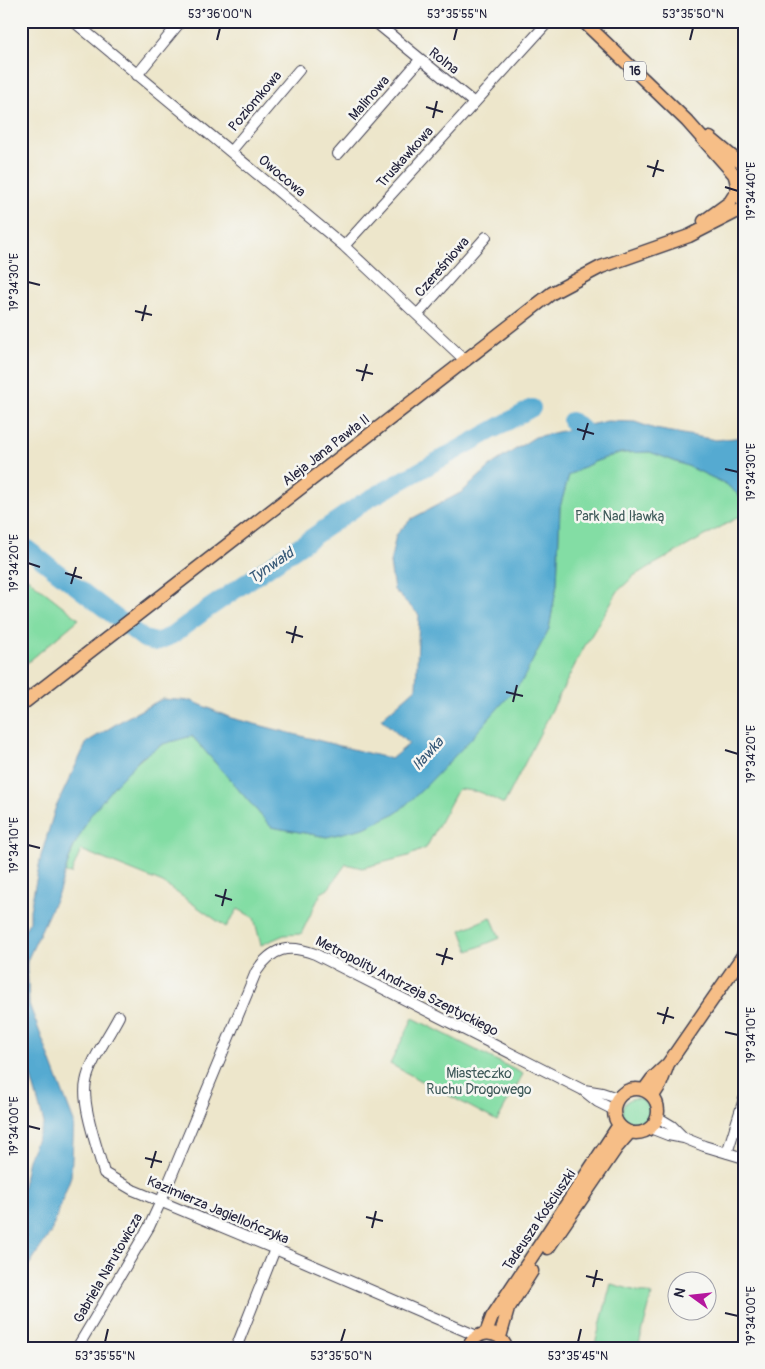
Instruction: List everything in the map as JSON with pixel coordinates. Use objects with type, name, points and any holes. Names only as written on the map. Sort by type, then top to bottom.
[{"type":"main road","name":"16","points":[[583,21],[687,121],[734,174],[739,181],[739,199],[744,204]]},
{"type":"main road","name":"16","points":[[687,121],[744,164]]},
{"type":"main road","name":"Aleja Jana Pawła II","points":[[663,244],[687,232],[730,202],[739,181]]},
{"type":"main road","name":"Aleja Jana Pawła II","points":[[21,705],[552,293],[601,266],[690,236],[744,208]]},
{"type":"main road","points":[[649,1093],[660,1085],[668,1064],[744,954]]},
{"type":"main road","points":[[632,1089],[649,1093],[658,1110],[654,1122],[644,1131],[624,1128],[614,1115],[616,1104],[626,1090],[632,1089]]},
{"type":"main road","name":"Tadeusza Kościuszki","points":[[468,1348],[481,1335],[624,1128]]},
{"type":"main road","name":"Tadeusza Kościuszki","points":[[503,1342],[508,1309],[617,1147],[624,1128]]},
{"type":"main road","points":[[481,1335],[503,1342]]},
{"type":"street","name":"Owocowa","points":[[73,21],[344,246],[466,361]]},
{"type":"street","points":[[137,75],[181,21]]},
{"type":"street","name":"Rolna","points":[[374,21],[473,102]]},
{"type":"street","name":"Truskawkowa","points":[[344,246],[473,102],[549,21]]},
{"type":"street","name":"Malinowa","points":[[338,154],[420,60]]},
{"type":"street","name":"Poziomkowa","points":[[230,151],[300,70]]},
{"type":"street","name":"Czereśniowa","points":[[418,314],[486,237]]},
{"type":"street","name":"Metropolity Andrzeja Szeptyckiego","points":[[161,1201],[256,972],[262,962],[270,955],[286,948],[296,948],[315,954],[583,1090],[602,1093],[616,1104]]},
{"type":"street","name":"Kazimierza Jagiellończyka","points":[[120,1016],[92,1066],[86,1080],[84,1096],[104,1172],[133,1190],[481,1335]]},
{"type":"street","points":[[727,1153],[744,1098]]},
{"type":"street","points":[[654,1122],[668,1136],[684,1138],[744,1158]]},
{"type":"street","name":"Gabriela Narutowicza","points":[[76,1348],[148,1227],[161,1201]]},
{"type":"street","points":[[236,1348],[276,1249]]},
{"type":"green space","name":"Park Nad Iławką","points":[[650,452],[690,467],[726,484],[744,498],[744,514],[635,575],[618,591],[583,649],[504,804],[480,792],[458,789],[426,848],[408,856],[362,868],[346,864],[328,889],[321,893],[301,934],[284,935],[261,945],[254,918],[238,909],[226,927],[163,883],[81,850],[71,874],[65,873],[85,823],[95,807],[113,787],[133,766],[154,749],[163,744],[192,736],[271,827],[327,837],[549,629],[557,584],[560,507],[569,475],[594,462],[619,453]]},
{"type":"green space","points":[[21,573],[79,619],[21,668]]},
{"type":"green space","points":[[491,917],[500,938],[469,951],[461,930]]},
{"type":"green space","name":"Miasteczko Ruchu Drogowego","points":[[413,1018],[523,1074],[497,1121],[390,1064]]},
{"type":"green space","points":[[636,1098],[646,1102],[650,1112],[646,1122],[636,1126],[626,1122],[622,1112],[626,1102]]},
{"type":"green space","points":[[611,1284],[652,1295],[638,1348],[594,1348]]},
{"type":"water","name":"Iławka","points":[[607,421],[635,422],[655,429],[716,440],[744,437],[744,498],[726,484],[690,467],[650,452],[619,453],[594,462],[569,475],[560,507],[557,584],[549,629],[522,681],[471,739],[398,812],[364,828],[327,837],[271,827],[192,736],[163,744],[141,758],[114,786],[90,816],[72,850],[59,891],[27,961],[29,1004],[74,1122],[71,1176],[51,1232],[21,1277],[21,1196],[28,1159],[44,1123],[27,1063],[21,1058],[21,935],[30,921],[30,910],[41,856],[55,809],[87,742],[162,699],[192,701],[231,718],[391,759],[409,744],[381,719],[416,688],[419,615],[394,590],[390,563],[396,535],[411,519],[462,492],[494,463],[535,437]]},
{"type":"waterway","name":"Tynwałd","points":[[21,544],[144,639],[156,642],[171,636],[362,503],[532,408]]},
{"type":"waterway","name":"Tynwałd","points":[[571,421],[594,440]]}]
